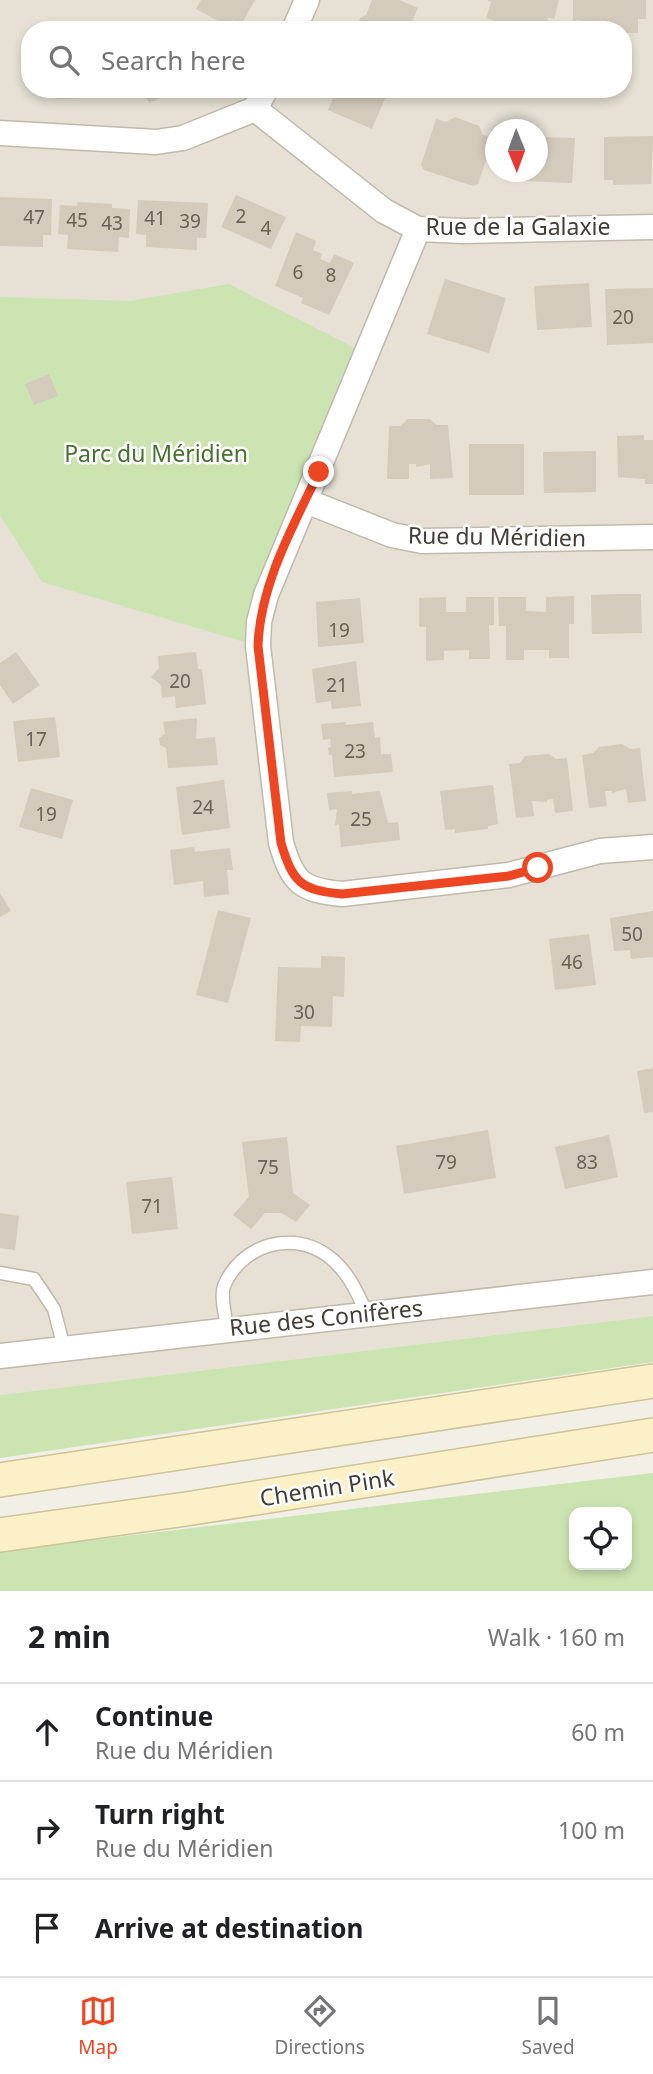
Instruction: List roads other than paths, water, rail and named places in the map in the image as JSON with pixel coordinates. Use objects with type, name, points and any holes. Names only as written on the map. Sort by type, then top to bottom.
[{"type":"main road","points":[[0,1480],[653,1381]]},
{"type":"main road","name":"Chemin Pink","points":[[0,1535],[186,1509],[653,1435]]},
{"type":"main road","points":[[186,1509],[488,1477],[653,1455]]},
{"type":"street","points":[[298,21],[307,0]]},
{"type":"street","points":[[0,133],[156,142],[205,131],[260,99]]},
{"type":"street","name":"Rue de la Galaxie","points":[[260,99],[384,211],[418,229],[464,231],[653,227]]},
{"type":"street","points":[[418,229],[266,595],[258,622],[258,646],[281,843],[287,865],[297,881],[316,891],[342,894],[509,876],[600,851],[653,847]]},
{"type":"street","name":"Rue du Méridien","points":[[306,501],[392,535],[422,541],[653,537]]},
{"type":"street","name":"Rue des Conifères","points":[[0,1356],[653,1282]]},
{"type":"lane","points":[[227,1329],[223,1288],[238,1262],[269,1244],[298,1242],[328,1255],[351,1279],[367,1314]]},
{"type":"lane","points":[[0,1273],[34,1279],[54,1308],[64,1348]]},
{"type":"park label","name":"Parc du Méridien","points":[[156,454]]}]
